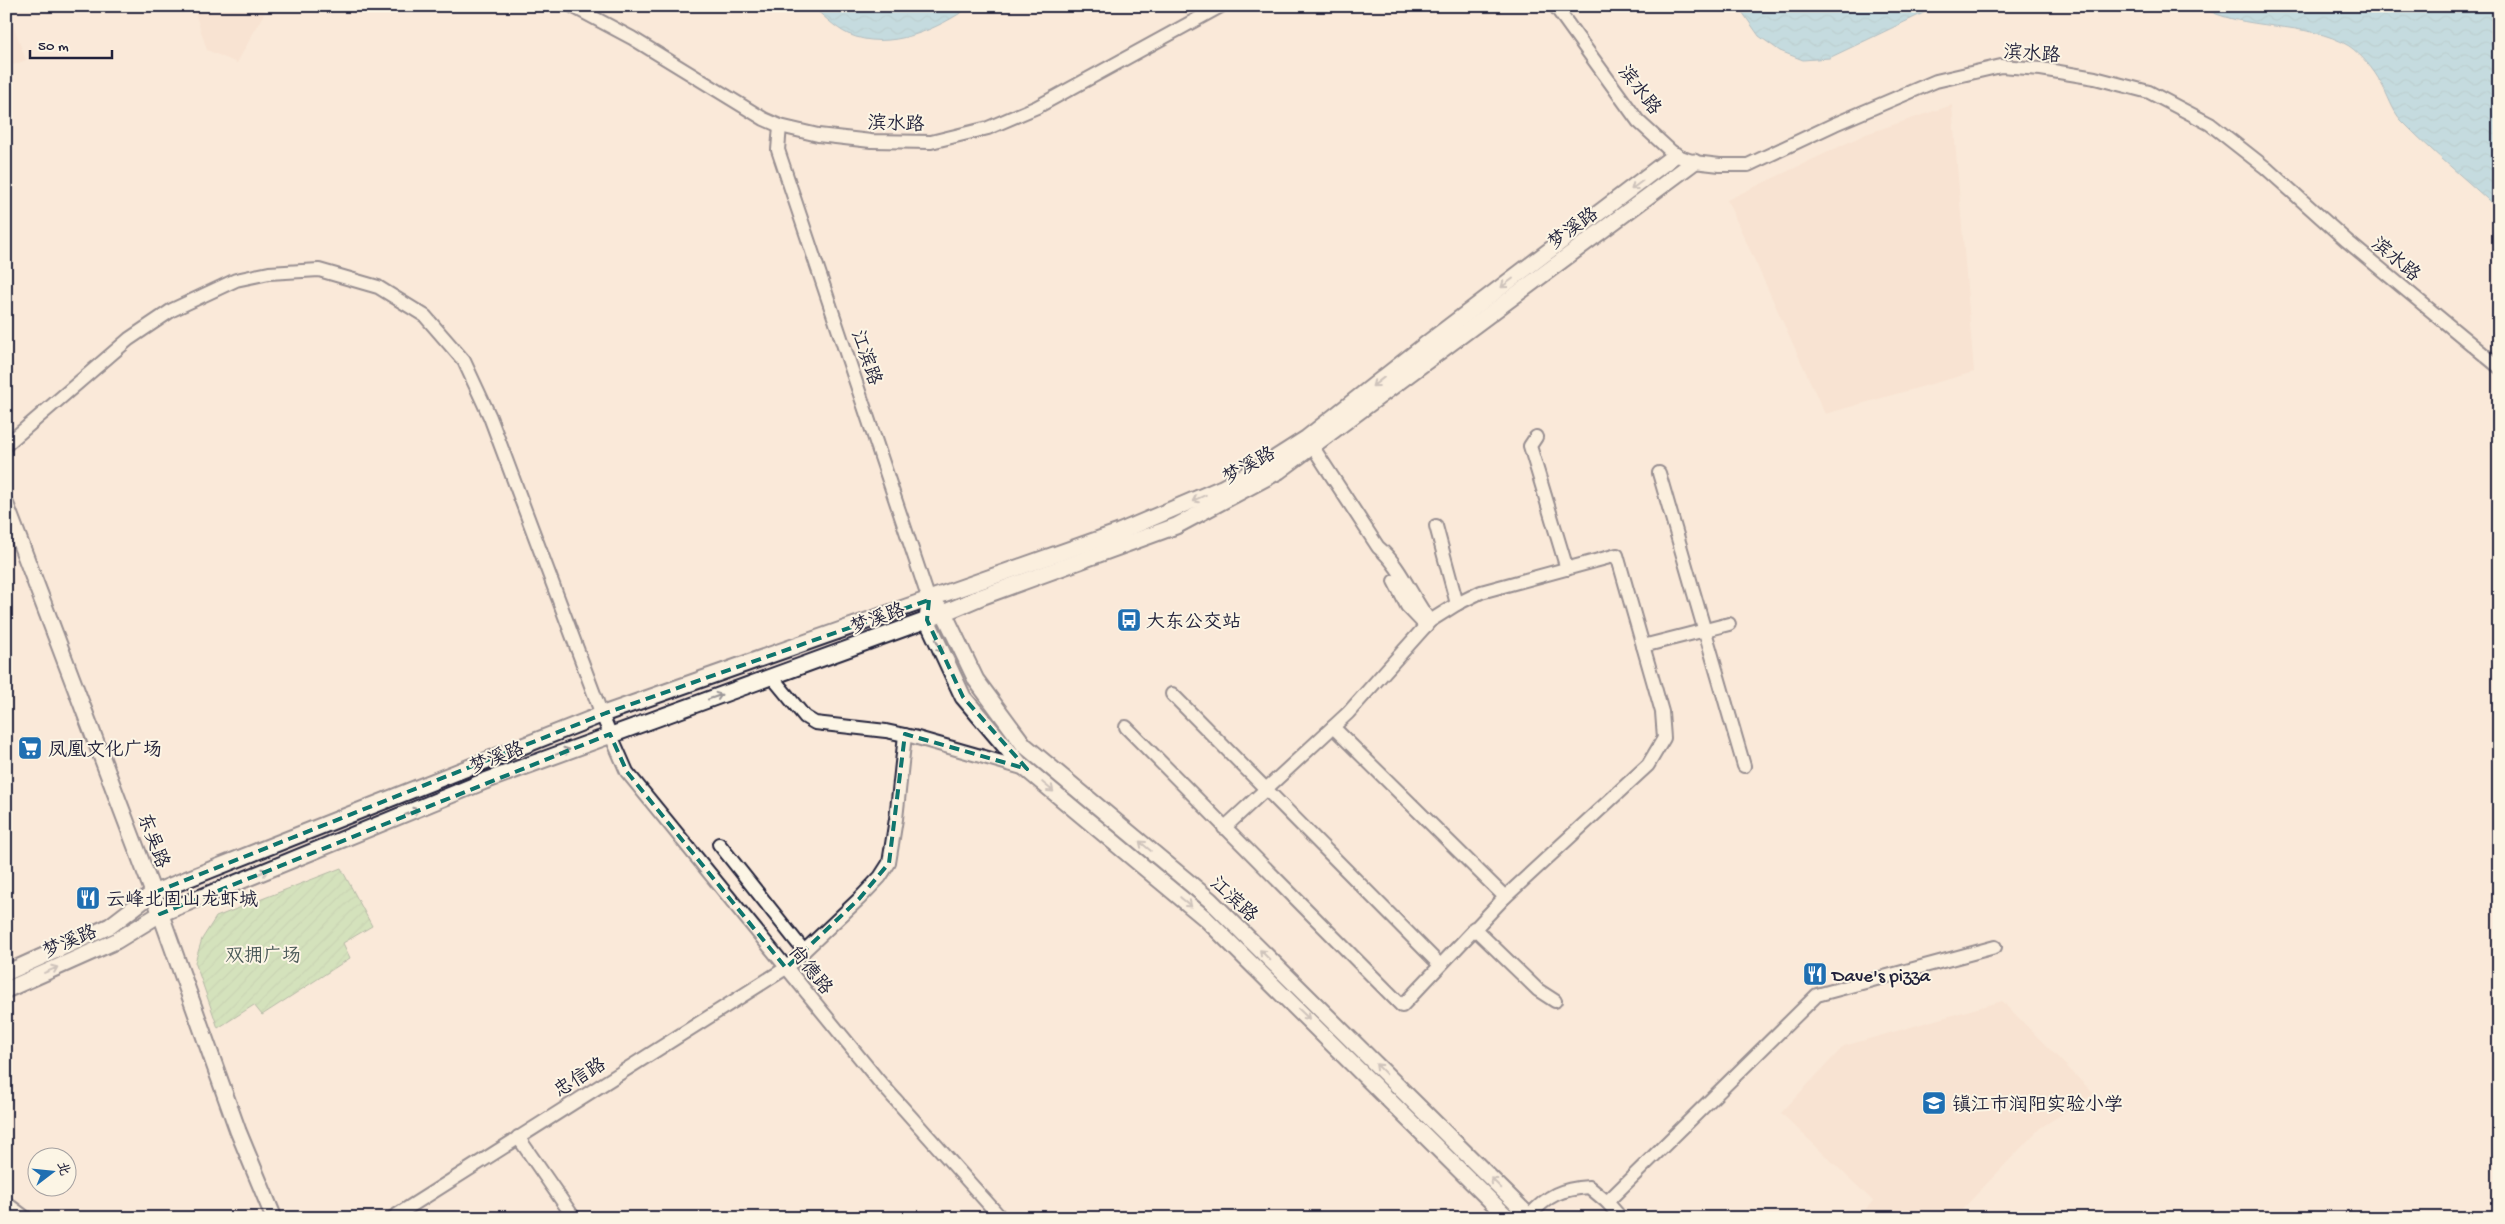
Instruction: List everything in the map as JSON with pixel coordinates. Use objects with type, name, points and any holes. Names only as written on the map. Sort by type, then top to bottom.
[{"type":"main road","name":"梦溪路","points":[[6,990],[116,941],[156,917],[485,781],[927,620],[1176,526],[1279,471],[1429,342],[1676,155]]},
{"type":"main road","name":"梦溪路","points":[[6,973],[110,926],[149,896],[602,715],[1119,532],[1238,479],[1310,443],[1694,162]]},
{"type":"main road","name":"东吴路","points":[[6,505],[149,896],[230,1134],[264,1218]]},
{"type":"main road","name":"东吴路","points":[[6,530],[149,896]]},
{"type":"main road","name":"江滨路","points":[[929,600],[944,612],[976,680],[1024,746],[1210,900],[1530,1217]]},
{"type":"main road","name":"江滨路","points":[[929,600],[927,620],[963,697],[1027,769],[1206,919],[1508,1218]]},
{"type":"main road","name":"东吴路","points":[[156,917],[234,1122],[274,1218]]},
{"type":"street","name":"滨水路","points":[[572,6],[640,43],[764,119],[780,126],[818,135],[853,139],[931,142],[988,128],[1037,107],[1221,6]]},
{"type":"street","name":"滨水路","points":[[1555,6],[1638,121],[1676,155],[1694,162],[1720,165],[1748,165],[1834,124],[1936,81],[2001,66],[2041,69],[2095,78],[2149,92],[2210,124],[2266,168],[2347,241],[2499,367]]},
{"type":"street","name":"江滨路","points":[[780,126],[778,150],[929,600]]},
{"type":"street","name":"尚德路","points":[[6,445],[129,340],[172,310],[236,280],[269,273],[319,270],[378,287],[425,316],[464,361],[490,417],[602,715],[627,772],[878,1080],[1001,1218]]},
{"type":"street","points":[[1536,437],[1530,446],[1567,569]]},
{"type":"street","points":[[1310,443],[1378,547],[1380,556],[1407,606],[1428,624]]},
{"type":"street","points":[[1658,473],[1744,766]]},
{"type":"street","points":[[1436,526],[1457,604]]},
{"type":"street","points":[[1126,727],[1224,828],[1402,1006],[1505,897],[1648,765],[1664,738],[1662,712],[1617,555],[1482,592],[1457,604],[1428,624],[1333,728],[1224,828]]},
{"type":"street","points":[[1643,646],[1729,624]]},
{"type":"street","points":[[772,677],[805,717],[815,723],[905,735],[1027,769]]},
{"type":"street","points":[[1172,694],[1440,965]]},
{"type":"street","points":[[1333,728],[1505,897]]},
{"type":"street","name":"忠信路","points":[[392,1218],[786,968],[859,899],[880,877],[889,862],[905,735]]},
{"type":"street","points":[[719,844],[804,950]]},
{"type":"street","points":[[1474,928],[1538,990],[1555,1001]]},
{"type":"street","points":[[1607,1202],[1817,995],[1995,948]]},
{"type":"street","points":[[518,1137],[574,1218]]},
{"type":"street","points":[[1530,1217],[1544,1200],[1568,1189],[1589,1187],[1607,1202],[1621,1218]]},
{"type":"street","points":[[6,1204],[26,1218]]},
{"type":"highlighted area","points":[[929,600],[927,620],[963,697],[1027,769],[905,734],[889,863],[859,899],[786,968],[627,772],[610,734],[160,914],[153,893],[606,713]]},
{"type":"shaded area","points":[[6,6],[26,60],[6,68]]},
{"type":"shaded area","points":[[193,6],[268,6],[237,63],[207,50]]},
{"type":"shaded area","points":[[1952,105],[1974,372],[1825,414],[1727,200],[1866,134]]},
{"type":"shaded area","name":"镇江市润阳实验小学","points":[[2002,1001],[2094,1094],[2040,1128],[1954,1218],[1858,1218],[1873,1201],[1781,1113],[1844,1046]]},
{"type":"green space","name":"双拥广场","points":[[341,868],[372,926],[343,943],[350,958],[262,1015],[254,1005],[218,1028],[195,962],[202,939],[216,917]]},
{"type":"water","points":[[811,6],[971,6],[944,23],[928,30],[896,39],[880,40],[864,39],[848,34]]},
{"type":"water","points":[[1738,6],[1938,6],[1829,58],[1803,60],[1780,51],[1759,36]]},
{"type":"water","points":[[2200,6],[2499,6],[2499,210],[2401,120],[2375,73],[2363,58],[2349,46],[2314,32],[2235,20]]},
{"type":"place","name":"大东公交站","points":[[1129,620]]},
{"type":"place","name":"凤凰文化广场","points":[[30,748]]},
{"type":"place","name":"云峰北固山龙虾城","points":[[88,898]]},
{"type":"place","name":"Dave's pizza","points":[[1815,974]]},
{"type":"place","name":"镇江市润阳实验小学","points":[[1934,1103]]}]
